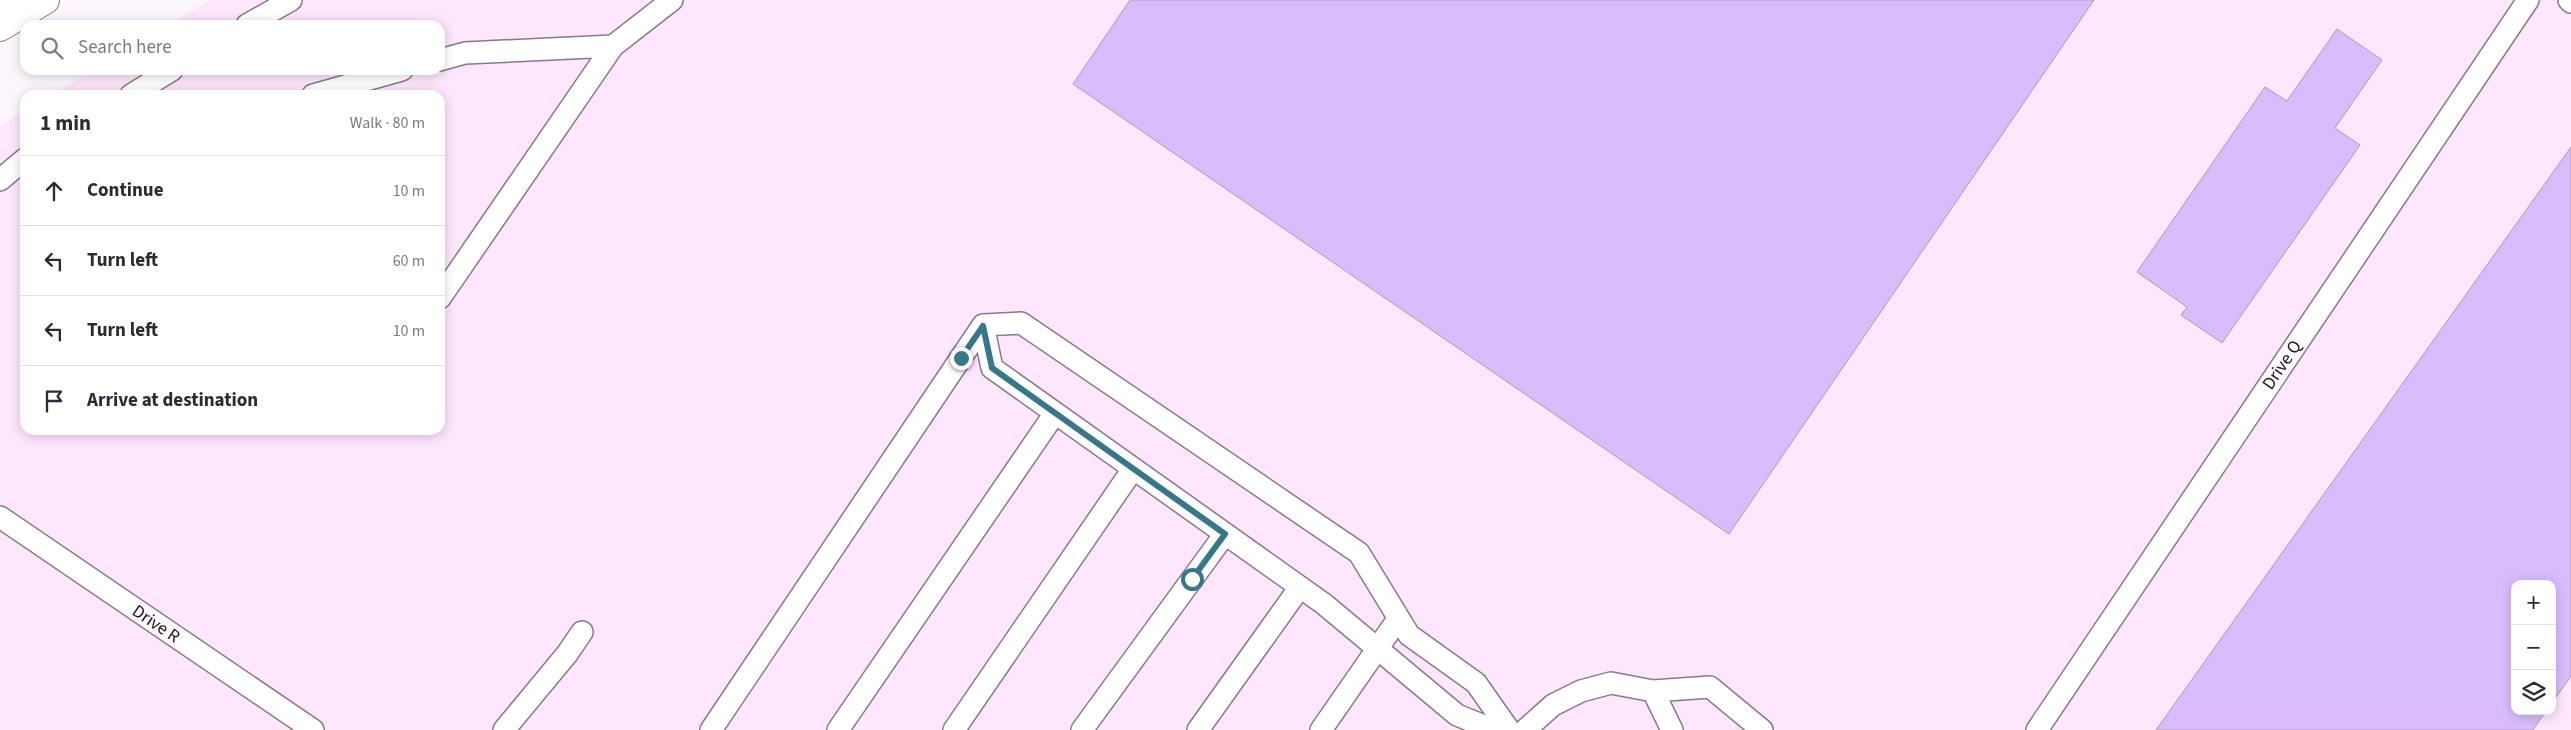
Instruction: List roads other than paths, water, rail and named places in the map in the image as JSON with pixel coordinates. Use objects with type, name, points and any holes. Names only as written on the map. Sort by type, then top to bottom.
[{"type":"main road","points":[[0,10],[16,0]]},
{"type":"main road","points":[[0,27],[45,0]]},
{"type":"lane","points":[[256,20],[291,0]]},
{"type":"lane","points":[[445,291],[613,46],[672,0]]},
{"type":"lane","name":"Drive Q","points":[[2037,730],[2528,0]]},
{"type":"lane","points":[[445,59],[465,53],[613,46]]},
{"type":"lane","points":[[139,90],[164,75]]},
{"type":"lane","points":[[331,90],[384,75]]},
{"type":"lane","points":[[0,180],[20,163]]},
{"type":"lane","points":[[983,326],[1021,323],[1359,553],[1409,635],[1476,683],[1509,730]]},
{"type":"lane","points":[[983,326],[992,368],[1324,604],[1457,715],[1494,730]]},
{"type":"lane","points":[[710,730],[983,326]]},
{"type":"lane","points":[[838,730],[1055,413]]},
{"type":"lane","points":[[954,730],[1133,468]]},
{"type":"lane","name":"Drive R","points":[[0,517],[313,730]]},
{"type":"lane","points":[[1082,730],[1225,534]]},
{"type":"lane","points":[[1198,730],[1300,587]]},
{"type":"lane","points":[[1321,730],[1398,619]]},
{"type":"lane","points":[[504,730],[567,654],[582,632]]},
{"type":"lane","points":[[1525,730],[1553,704],[1581,691],[1612,683],[1653,691],[1710,687],[1762,730]]},
{"type":"lane","points":[[1653,691],[1672,730]]}]
